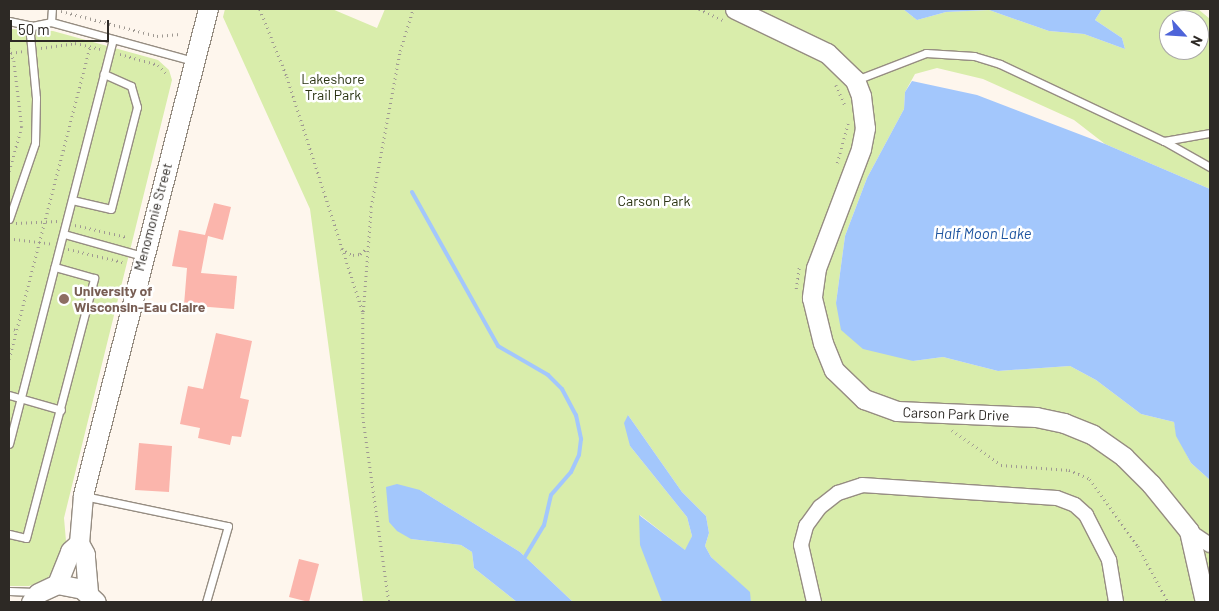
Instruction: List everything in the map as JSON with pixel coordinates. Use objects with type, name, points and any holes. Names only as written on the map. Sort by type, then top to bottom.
[{"type":"street","name":"Menomonie Street","points":[[92,597],[85,554],[79,543],[83,495],[208,9]]},
{"type":"street","name":"Carson Park Drive","points":[[730,15],[827,53],[855,80],[865,113],[865,128],[858,160],[816,268],[812,298],[823,343],[834,370],[864,399],[897,411],[1036,417],[1064,423],[1093,435],[1144,477],[1189,531],[1205,602]]},
{"type":"street","points":[[814,602],[801,545],[806,526],[820,507],[838,493],[862,485],[1058,498],[1075,505],[1086,515],[1109,560],[1116,602]]},
{"type":"street","points":[[1189,531],[1210,545]]},
{"type":"street","name":"Menomonie Street","points":[[57,584],[70,551],[79,543]]},
{"type":"street","points":[[34,598],[57,584],[72,585],[92,597]]},
{"type":"lane","points":[[51,22],[52,9]]},
{"type":"lane","points":[[9,21],[32,26],[51,22],[194,61]]},
{"type":"lane","points":[[9,219],[35,143],[32,26]]},
{"type":"lane","points":[[9,444],[113,40]]},
{"type":"lane","points":[[855,80],[926,54],[974,56],[1000,64],[1164,141],[1210,167]]},
{"type":"lane","points":[[72,200],[111,209],[137,107],[131,86],[104,74]]},
{"type":"lane","points":[[1164,141],[1210,132]]},
{"type":"lane","points":[[64,234],[143,256]]},
{"type":"lane","points":[[9,534],[26,538],[94,278],[55,267]]},
{"type":"lane","points":[[9,395],[61,410]]},
{"type":"lane","points":[[83,495],[228,526],[206,602]]},
{"type":"lane","points":[[9,591],[32,590],[34,598]]},
{"type":"path","points":[[260,9],[287,77],[340,248],[363,313]]},
{"type":"path","points":[[389,602],[363,417],[363,313],[371,207],[396,69],[413,9]]},
{"type":"path","points":[[699,9],[730,15]]},
{"type":"path","points":[[61,11],[65,10],[157,36],[180,34]]},
{"type":"path","points":[[38,49],[75,43],[104,50]]},
{"type":"path","points":[[9,359],[90,46]]},
{"type":"path","points":[[9,48],[22,127],[9,173]]},
{"type":"path","points":[[11,53],[25,51]]},
{"type":"path","points":[[118,54],[158,65],[168,75]]},
{"type":"path","points":[[834,81],[846,108]]},
{"type":"path","points":[[834,171],[846,132],[847,114]]},
{"type":"path","points":[[16,223],[60,222]]},
{"type":"path","points":[[73,225],[127,237]]},
{"type":"path","points":[[14,239],[54,244]]},
{"type":"path","points":[[340,248],[353,255],[360,254],[368,247]]},
{"type":"path","points":[[66,248],[122,262]]},
{"type":"path","points":[[797,292],[802,259]]},
{"type":"path","points":[[9,328],[16,330]]},
{"type":"path","points":[[948,429],[957,431],[1000,465],[1069,470],[1090,479],[1138,546],[1168,602]]},
{"type":"green space","name":"Carson Park","points":[[225,9],[332,9],[377,28],[385,9],[903,9],[917,20],[946,12],[989,10],[1049,31],[1084,34],[1125,49],[1122,38],[1095,20],[1102,9],[1198,9],[1199,10],[1159,10],[1159,60],[1209,60],[1210,19],[1210,189],[1105,144],[1074,120],[983,79],[937,68],[915,74],[905,92],[904,109],[867,178],[845,236],[836,303],[913,361],[943,357],[998,371],[1070,366],[1096,380],[1141,414],[1174,422],[1177,436],[1191,463],[1210,480],[1210,602],[751,602],[749,592],[711,557],[705,546],[709,533],[706,516],[682,492],[628,415],[630,446],[687,517],[692,536],[686,551],[640,515],[662,602],[573,602],[520,552],[420,490],[411,539],[461,545],[472,552],[474,568],[517,602],[363,602],[310,209],[223,17]]},
{"type":"green space","name":"University of Wisconsin-Eau Claire","points":[[9,29],[53,31],[158,60],[169,70],[172,80],[64,518],[66,541],[62,560],[46,580],[29,586],[9,586]]},
{"type":"water","points":[[903,9],[1102,9],[1095,20],[1122,38],[1125,49],[1084,34],[1049,31],[989,10],[946,12],[917,20]]},
{"type":"water","name":"Half Moon Lake","points":[[912,81],[977,95],[1105,144],[1210,189],[1210,480],[1191,463],[1176,436],[1174,422],[1141,414],[1096,380],[1070,366],[998,371],[943,357],[913,361],[863,349],[841,330],[836,303],[845,236],[867,178],[904,109],[905,92]]},
{"type":"water","points":[[628,415],[682,492],[706,516],[709,533],[705,546],[711,557],[750,592],[751,602],[662,602],[640,545],[639,515],[685,550],[692,536],[687,517],[630,446],[624,423]]},
{"type":"water","points":[[397,484],[420,490],[520,552],[573,602],[517,602],[474,568],[472,552],[461,545],[411,539],[397,531],[389,522],[386,487]]},
{"type":"building","points":[[214,203],[231,207],[223,240],[208,236],[201,273],[237,276],[234,309],[184,305],[187,268],[172,266],[179,230],[205,235]]},
{"type":"building","points":[[216,333],[252,341],[240,398],[249,400],[241,437],[232,436],[230,445],[198,438],[200,428],[180,424],[188,386],[203,389]]},
{"type":"building","points":[[139,443],[172,446],[169,492],[135,490]]},
{"type":"building","points":[[299,559],[319,564],[309,602],[289,597]]},
{"type":"waterway","points":[[412,192],[498,346],[548,375],[562,389],[576,415],[581,439],[579,455],[571,472],[551,495],[544,525],[525,557]]},
{"type":"place","name":"University of Wisconsin-Eau Claire","points":[[64,299]]},
{"type":"park label","name":"Lakeshore Trail Park","points":[[333,88]]}]
